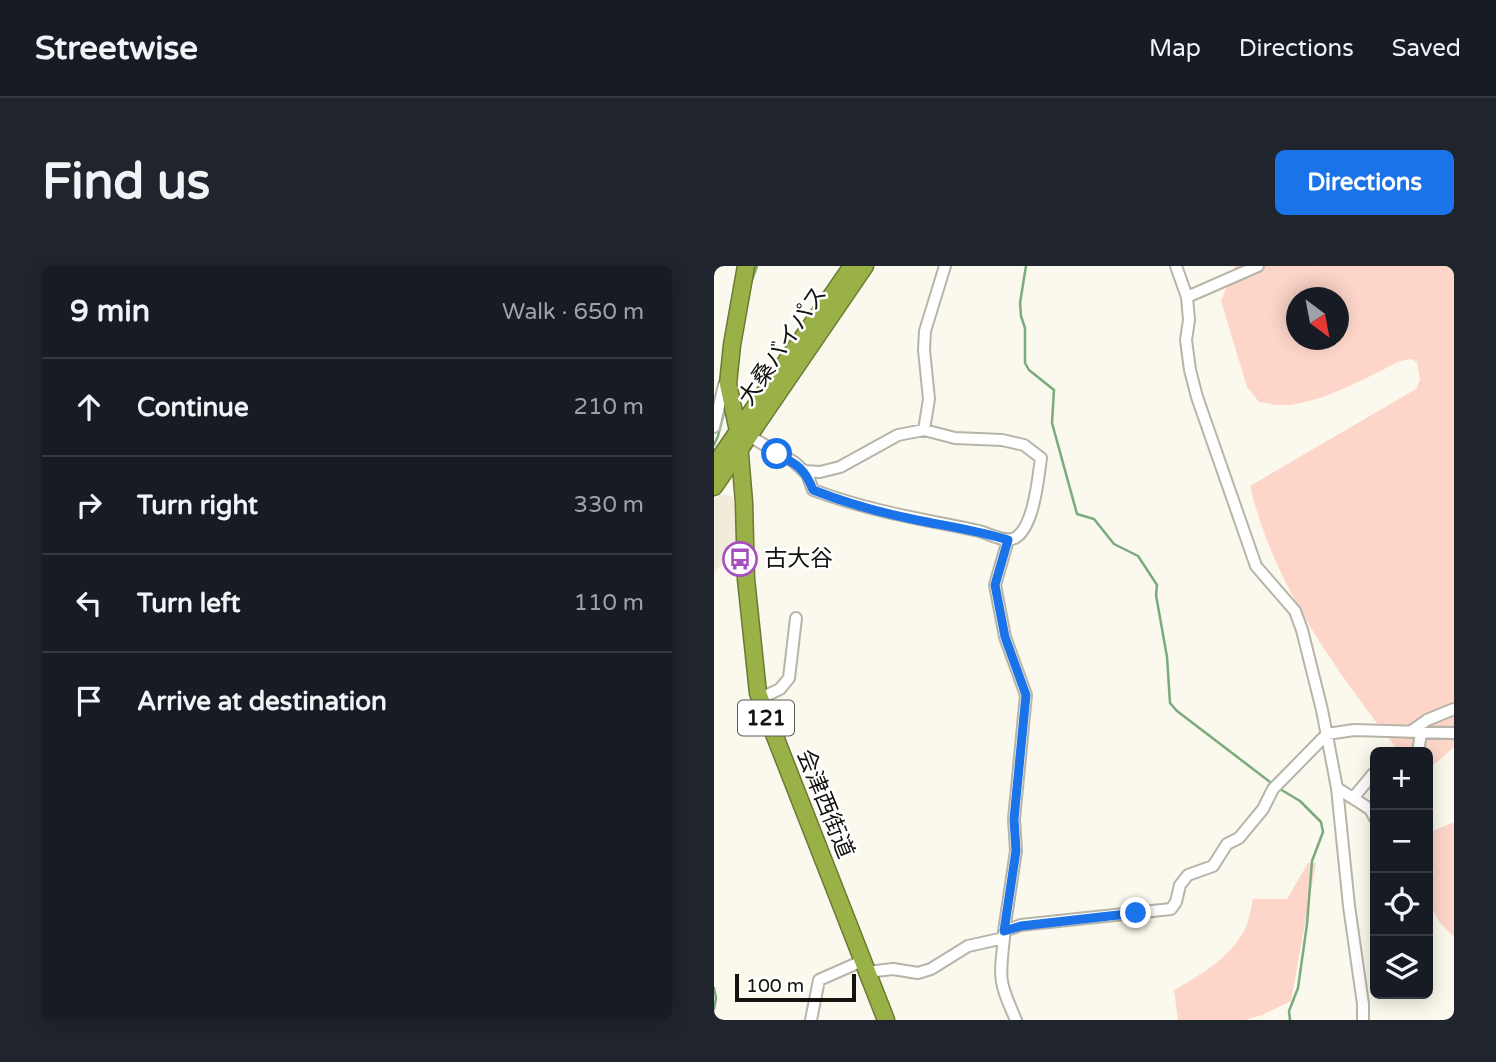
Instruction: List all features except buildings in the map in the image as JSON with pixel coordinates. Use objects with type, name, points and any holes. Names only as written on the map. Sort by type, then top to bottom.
[{"type":"highway","name":"会津西街道","points":[[746,266],[727,389],[742,439],[746,579],[760,699],[886,1020]]},
{"type":"highway","name":"大桑バイパス","points":[[714,486],[768,387],[852,266]]},
{"type":"highway","name":"大桑バイパス","points":[[714,466],[742,439],[865,266]]},
{"type":"highway","points":[[727,389],[749,399],[768,387]]},
{"type":"highway","points":[[714,486],[724,484],[734,487],[744,502]]},
{"type":"street","points":[[923,430],[929,399],[923,350],[925,331],[945,266]]},
{"type":"street","points":[[1176,266],[1187,297],[1189,320],[1186,340],[1197,397],[1256,566],[1295,611],[1302,630],[1337,788],[1363,1020]]},
{"type":"street","points":[[1187,297],[1258,266]]},
{"type":"street","points":[[714,427],[727,389]]},
{"type":"street","points":[[742,439],[794,462],[807,474],[813,490],[856,506],[1008,540],[1026,528],[1041,458],[1024,445],[1002,440],[955,438],[923,430],[898,435],[840,467],[820,472],[804,471]]},
{"type":"street","points":[[1008,540],[995,585],[1005,637],[1026,695],[1014,819],[1016,851],[999,975],[1001,987],[1016,1020]]},
{"type":"street","points":[[760,699],[780,689],[789,678],[796,618]]},
{"type":"street","points":[[1415,733],[1427,720],[1454,709]]},
{"type":"street","points":[[811,1020],[819,980],[864,967],[918,974],[968,946],[1004,935],[1021,926],[1171,909],[1176,902],[1180,885],[1188,875],[1213,866],[1227,844],[1240,838],[1273,789],[1327,734],[1354,730],[1454,733]]},
{"type":"street","points":[[1415,733],[1417,747]]},
{"type":"street","points":[[1354,797],[1370,778]]},
{"type":"street","points":[[1337,788],[1371,810]]},
{"type":"shaded area","points":[[1235,266],[1454,266],[1454,747],[1433,766],[1433,747],[1395,747],[1331,659],[1291,593],[1275,559],[1250,486],[1416,389],[1420,380],[1417,362],[1411,359],[1400,361],[1326,396],[1295,404],[1259,402],[1247,387],[1221,301]]},
{"type":"shaded area","points":[[722,494],[733,497],[737,503],[740,553],[736,553],[737,560],[725,560],[714,573],[714,499]]},
{"type":"shaded area","points":[[1454,822],[1454,937],[1440,923],[1433,910],[1433,831]]},
{"type":"shaded area","points":[[1308,863],[1316,863],[1291,1001],[1245,1020],[1178,1020],[1174,990],[1205,971],[1224,956],[1240,938],[1246,927],[1253,899],[1287,899]]},
{"type":"waterway","points":[[751,283],[757,266]]},
{"type":"waterway","points":[[1026,266],[1020,303],[1025,328],[1025,363],[1029,370],[1054,390],[1052,423],[1077,514],[1094,519],[1114,544],[1138,556],[1157,585],[1170,703],[1274,785]]},
{"type":"waterway","points":[[714,445],[726,405]]},
{"type":"waterway","points":[[1280,789],[1300,801],[1321,822],[1323,832],[1312,861],[1307,924],[1298,988],[1289,1011],[1290,1020]]},
{"type":"waterway","points":[[714,988],[714,1009]]},
{"type":"place","name":"古大谷","points":[[740,559]]},
{"type":"route","points":[[777,454],[794,462],[807,474],[813,490],[856,506],[1008,540],[995,585],[1005,637],[1026,695],[1014,819],[1016,851],[1004,931],[1021,926],[1136,913]]}]
